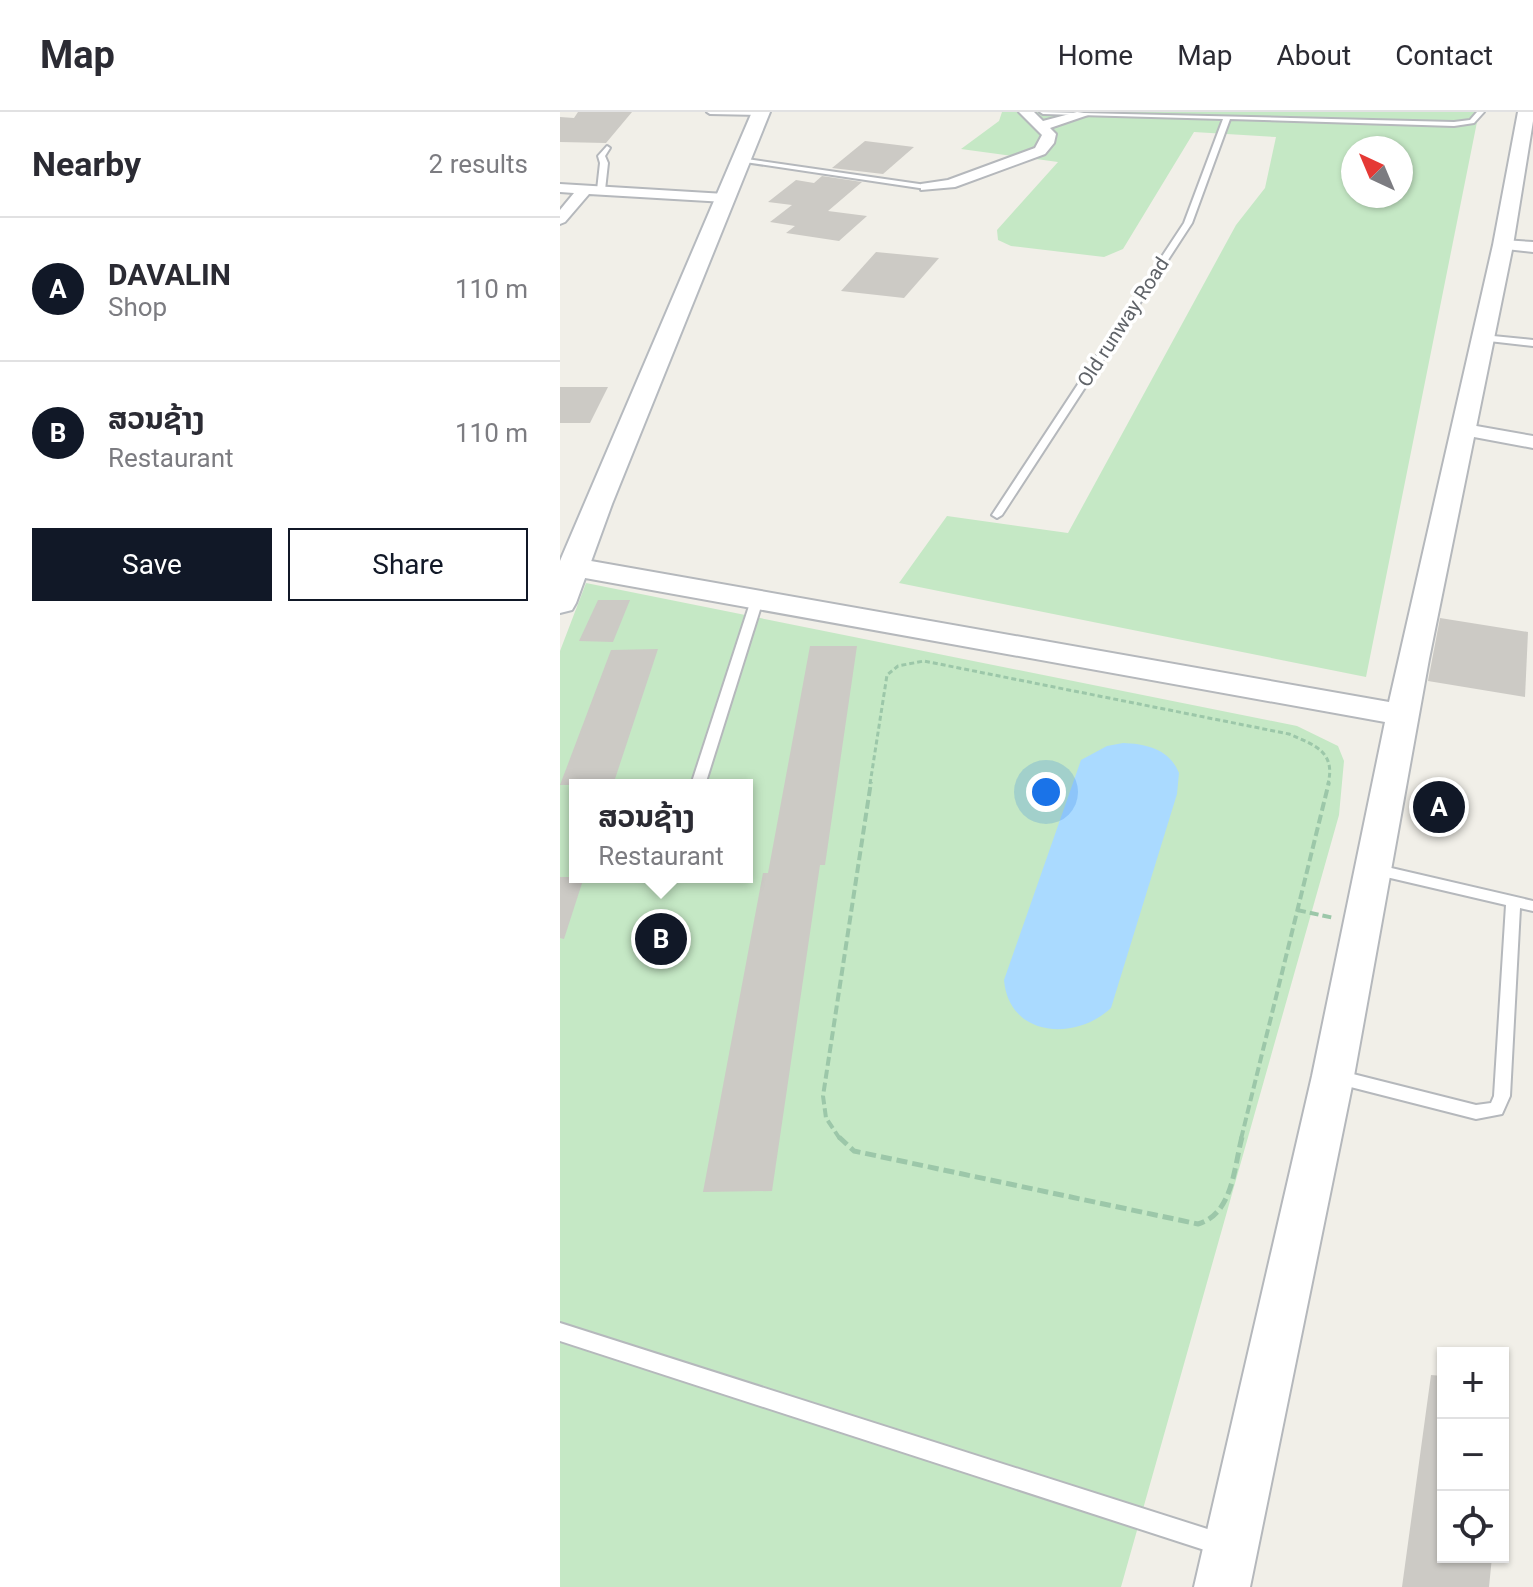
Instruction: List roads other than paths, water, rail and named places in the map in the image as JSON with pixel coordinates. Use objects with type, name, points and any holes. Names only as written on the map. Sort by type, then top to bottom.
[{"type":"main road","points":[[560,603],[602,491],[760,113]]},
{"type":"street","points":[[1026,112],[1043,119],[1084,114]]},
{"type":"street","points":[[1222,1587],[1333,1076],[1402,715],[1483,338],[1518,246],[1526,112]]},
{"type":"street","points":[[926,187],[950,184],[1040,151],[1047,143],[1049,134],[1043,119]]},
{"type":"street","points":[[560,188],[725,198]]},
{"type":"street","points":[[562,215],[593,189]]},
{"type":"street","points":[[1465,430],[1533,442]]},
{"type":"street","points":[[574,567],[1402,715]]},
{"type":"lane","points":[[710,112],[760,113]]},
{"type":"lane","points":[[1084,114],[1454,124],[1477,120],[1481,112]]},
{"type":"lane","name":"Old runway Road","points":[[997,515],[1188,223],[1227,118]]},
{"type":"lane","points":[[593,189],[604,163],[601,156],[607,148]]},
{"type":"lane","points":[[740,160],[926,187]]},
{"type":"lane","points":[[1483,338],[1533,339]]},
{"type":"lane","points":[[700,779],[757,600]]},
{"type":"lane","points":[[1374,869],[1533,906]]},
{"type":"lane","points":[[1333,1076],[1476,1112],[1496,1109],[1502,1096],[1513,902]]},
{"type":"lane","points":[[560,1332],[1232,1547]]},
{"type":"water","points":[[1123,743],[1156,749],[1169,758],[1179,773],[1177,794],[1111,1008],[1097,1019],[1080,1026],[1046,1028],[1031,1023],[1018,1013],[1009,999],[1004,980],[1081,760],[1107,746]]},
{"type":"place","name":"DAVALIN","points":[[1439,807]]},
{"type":"place","name":"ສວນຊ້າງ","points":[[661,939]]}]
